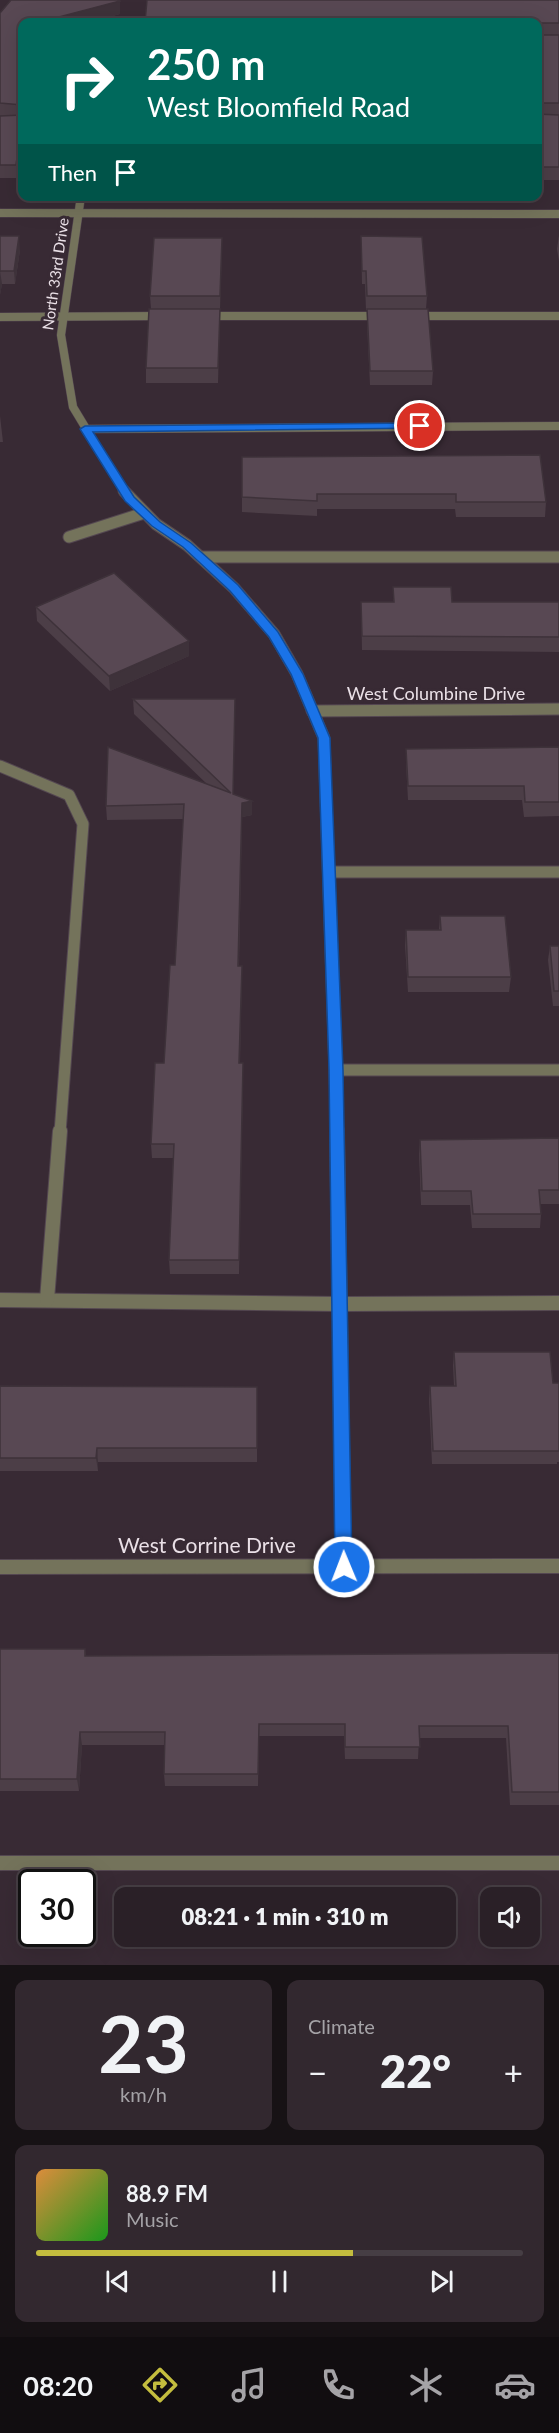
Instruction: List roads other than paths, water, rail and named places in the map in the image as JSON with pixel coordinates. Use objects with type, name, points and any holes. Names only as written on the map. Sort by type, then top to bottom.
[{"type":"street","name":"North 33rd Drive","points":[[80,201],[61,335],[73,407],[129,499],[201,557],[234,588],[274,634],[297,674],[324,738],[331,872],[336,1070],[344,1567]]},
{"type":"street","points":[[0,213],[559,214]]},
{"type":"street","points":[[0,317],[170,316]]},
{"type":"street","points":[[194,316],[394,316]]},
{"type":"street","points":[[406,316],[559,316]]},
{"type":"street","points":[[85,429],[559,426]]},
{"type":"street","points":[[69,537],[144,513]]},
{"type":"street","points":[[201,557],[559,557]]},
{"type":"street","name":"West Columbine Drive","points":[[312,711],[559,710]]},
{"type":"street","points":[[0,766],[69,795],[83,824],[47,1300]]},
{"type":"street","points":[[331,872],[559,872]]},
{"type":"street","points":[[336,1070],[559,1070]]},
{"type":"street","points":[[0,1300],[340,1304],[559,1303]]},
{"type":"street","name":"West Corrine Drive","points":[[0,1567],[559,1566]]},
{"type":"street","points":[[0,1863],[559,1863]]}]
